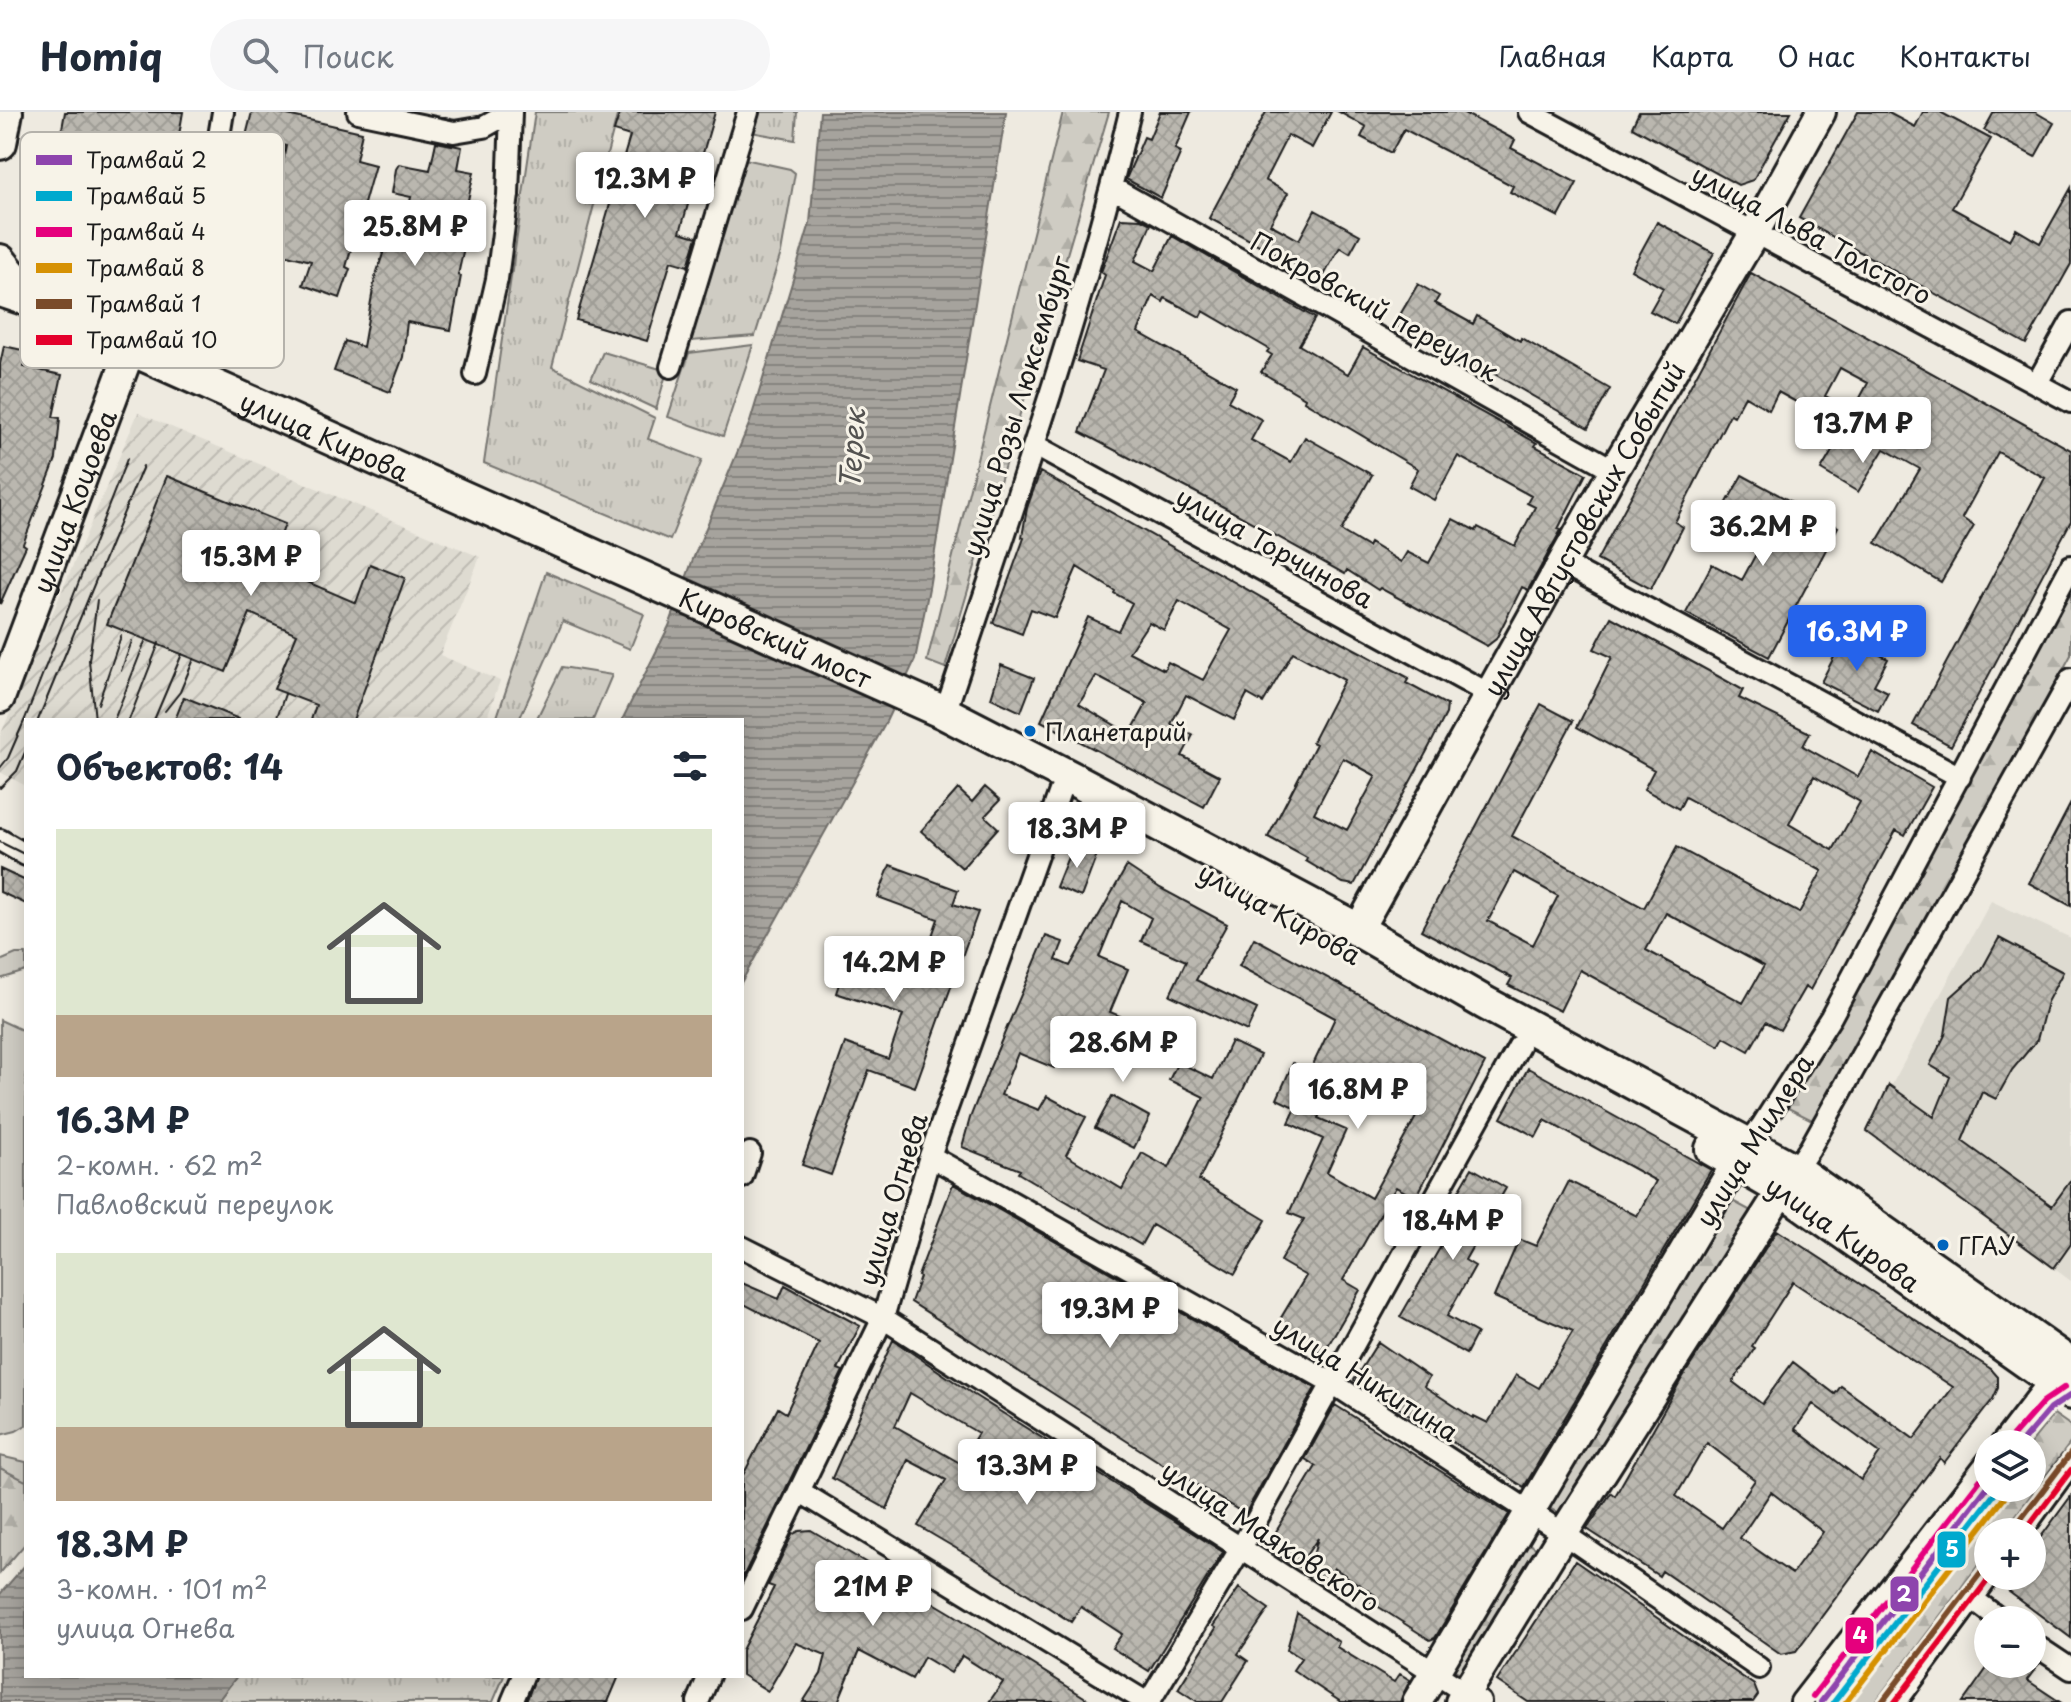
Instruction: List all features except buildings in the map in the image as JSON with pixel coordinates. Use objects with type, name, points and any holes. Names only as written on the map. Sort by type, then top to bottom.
[{"type":"main road","points":[[0,143],[6,112]]},
{"type":"main road","name":"улица Кирова","points":[[0,261],[20,285]]},
{"type":"main road","name":"улица Кирова","points":[[176,368],[607,560]]},
{"type":"main road","name":"Кировский мост","points":[[607,560],[939,710]]},
{"type":"main road","name":"улица Кирова","points":[[939,710],[1007,761],[1060,791],[1353,940],[1485,1003],[1789,1180],[2064,1379]]},
{"type":"main road","name":"улица Кирова","points":[[939,710],[1353,940],[1519,1046],[1741,1154]]},
{"type":"street","points":[[220,132],[223,112]]},
{"type":"street","points":[[358,112],[454,132],[484,127],[511,112]]},
{"type":"street","points":[[475,374],[497,279],[508,195],[511,112]]},
{"type":"street","points":[[671,367],[748,112]]},
{"type":"street","name":"улица Розы Люксембург","points":[[939,710],[1034,445],[1111,187],[1130,112]]},
{"type":"street","name":"улица Льва Толстого","points":[[1529,112],[2071,402]]},
{"type":"street","name":"улица Августовских Событий","points":[[1353,940],[1614,470],[1755,232],[1821,112]]},
{"type":"street","name":"Покровский переулок","points":[[1111,187],[1614,470]]},
{"type":"street","name":"улица Кирова","points":[[0,292],[20,299]]},
{"type":"street","points":[[2037,383],[2071,322]]},
{"type":"street","name":"улица Коцоева","points":[[0,698],[124,368]]},
{"type":"street","name":"улица Торчинова","points":[[1034,445],[1491,695]]},
{"type":"street","points":[[1562,563],[1960,777]]},
{"type":"street","name":"улица Миллера","points":[[1417,1702],[1741,1154],[1831,1017],[2071,566]]},
{"type":"street","name":"улица Миллера","points":[[1469,1699],[1564,1534],[1810,1148],[2071,679]]},
{"type":"street","name":"улица Огнева","points":[[744,1605],[883,1318],[930,1156],[1060,791]]},
{"type":"street","points":[[0,840],[24,854]]},
{"type":"street","points":[[799,1491],[1148,1702],[1241,1548],[1334,1384],[1519,1046]]},
{"type":"street","points":[[744,1171],[750,1153]]},
{"type":"street","name":"улица Никитина","points":[[930,1156],[1334,1384],[1564,1534],[1759,1668]]},
{"type":"street","name":"улица Маяковского","points":[[744,1248],[883,1318],[1434,1672],[1469,1699]]},
{"type":"street","points":[[2015,1430],[2064,1379]]},
{"type":"street","points":[[2031,1518],[2071,1463]]},
{"type":"street","points":[[1801,1702],[1974,1479]]},
{"type":"street","points":[[1896,1702],[1979,1590]]},
{"type":"street","points":[[1973,1599],[1982,1606]]},
{"type":"street","points":[[2046,1652],[2071,1669]]},
{"type":"street","points":[[512,1702],[522,1678]]},
{"type":"street","points":[[698,1700],[708,1678]]},
{"type":"shaded area","points":[[138,413],[480,557],[440,655],[500,681],[487,718],[24,718],[24,785],[0,772],[0,736]]},
{"type":"shaded area","points":[[1991,901],[2071,938],[2071,1281],[1867,1131]]},
{"type":"green space","points":[[535,112],[618,112],[552,367],[655,418],[648,439],[702,460],[670,540],[484,463]]},
{"type":"green space","points":[[756,112],[797,112],[795,140],[751,132]]},
{"type":"green space","points":[[1063,112],[1109,112],[945,668],[927,661]]},
{"type":"green space","points":[[740,158],[790,169],[795,173],[781,253],[755,336],[691,341]]},
{"type":"green space","points":[[753,345],[723,436],[668,417],[689,353]]},
{"type":"green space","points":[[603,352],[667,371],[656,409],[591,379]]},
{"type":"green space","points":[[546,572],[644,614],[630,649],[563,621],[520,718],[497,718]]},
{"type":"green space","points":[[2071,589],[2071,655],[1816,1122],[1788,1108]]},
{"type":"green space","points":[[562,667],[612,675],[594,718],[537,718]]},
{"type":"green space","points":[[24,954],[24,972],[0,979],[0,961]]},
{"type":"green space","points":[[0,1020],[24,1031],[24,1426],[0,1435]]},
{"type":"green space","points":[[1725,1197],[1751,1211],[1562,1515],[1547,1507]]},
{"type":"green space","points":[[2054,1414],[2071,1426],[2071,1442],[2046,1475],[2046,1430],[2041,1430]]},
{"type":"green space","points":[[0,1456],[24,1462],[24,1544],[0,1573]]},
{"type":"green space","points":[[0,1468],[24,1480],[24,1545],[0,1573]]},
{"type":"green space","points":[[1985,1502],[2026,1502],[2014,1518],[1974,1518],[1974,1571],[1875,1702],[1829,1702]]},
{"type":"green space","points":[[1524,1541],[1541,1551],[1467,1677],[1450,1667]]},
{"type":"green space","points":[[235,1678],[503,1678],[493,1702],[217,1702]]},
{"type":"water","name":"Терек","points":[[820,112],[1006,112],[915,660],[884,726],[744,977],[744,718],[623,718],[669,626],[693,559],[750,422],[810,223]]},
{"type":"water","points":[[24,1566],[24,1678],[235,1678],[217,1702],[0,1702],[0,1594]]},
{"type":"tram line","points":[[25,718],[127,459]]},
{"type":"tram line","points":[[39,718],[143,466]]},
{"type":"tram line","points":[[95,718],[89,660],[97,600]]},
{"type":"tram line","points":[[98,704],[121,636]]},
{"type":"tram line","points":[[115,718],[146,639]]},
{"type":"tram line","points":[[121,671],[132,641]]},
{"type":"tram line","points":[[130,718],[159,643]]},
{"type":"tram line","points":[[155,718],[182,654]]},
{"type":"tram line","points":[[165,711],[180,692],[194,659]]},
{"type":"tram line","points":[[277,718],[285,694]]},
{"type":"tram line","points":[[0,768],[8,758],[24,721]]},
{"type":"tram line","points":[[0,788],[17,771],[24,755]]},
{"type":"tram line","points":[[0,842],[24,854]]},
{"type":"tram line","name":"4","points":[[2018,1430],[2043,1402],[2065,1387]]},
{"type":"tram line","name":"2","points":[[2032,1430],[2050,1409],[2071,1395]]},
{"type":"tram line","name":"1","points":[[2022,1518],[2071,1453]]},
{"type":"tram line","name":"10","points":[[2035,1518],[2071,1470]]},
{"type":"tram line","name":"4","points":[[1813,1696],[1974,1488]]},
{"type":"tram line","name":"2","points":[[1821,1702],[1976,1502]]},
{"type":"tram line","name":"5","points":[[1834,1702],[1988,1502]]},
{"type":"tram line","name":"8","points":[[1846,1702],[2001,1502]]},
{"type":"tram line","name":"1","points":[[1882,1702],[1974,1581]]},
{"type":"tram line","name":"10","points":[[1895,1702],[1980,1590]]},
{"type":"place","name":"Планетарий","points":[[1030,731]]},
{"type":"place","name":"ГГАУ","points":[[1943,1245]]}]
